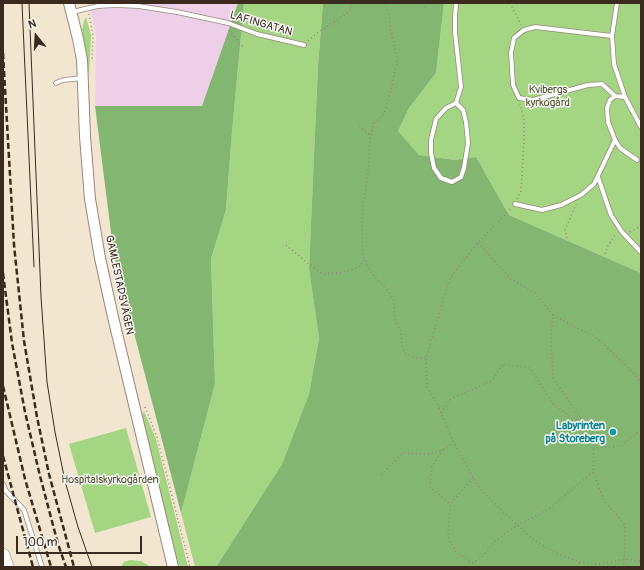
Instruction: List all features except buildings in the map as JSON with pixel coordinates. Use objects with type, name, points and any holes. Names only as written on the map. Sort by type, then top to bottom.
[{"type":"highway","points":[[3,555],[7,567]]},
{"type":"street","name":"GAMLESTADSVÄGEN","points":[[71,8],[82,60],[85,136],[90,199],[100,258],[116,332],[174,567]]},
{"type":"lane","points":[[456,3],[454,18],[461,87],[456,103],[446,108],[436,119],[431,140],[431,153],[434,168],[441,178],[452,182],[461,177],[468,143],[463,110],[456,103]]},
{"type":"lane","points":[[617,3],[612,36],[614,64],[625,97],[641,127]]},
{"type":"lane","name":"LAFINGATAN","points":[[71,8],[88,8],[117,4],[177,12],[222,23],[228,23],[257,34],[304,45]]},
{"type":"lane","points":[[612,36],[535,27],[524,30],[514,38],[511,52],[513,85],[519,98],[533,100],[588,86],[602,84],[615,96],[625,97]]},
{"type":"lane","points":[[56,83],[63,80],[83,78]]},
{"type":"lane","points":[[615,96],[610,100],[607,108],[608,122],[620,148],[637,160]]},
{"type":"lane","points":[[515,204],[542,210],[561,205],[577,197],[594,184],[615,140]]},
{"type":"lane","points":[[598,176],[611,215],[624,235],[641,252]]},
{"type":"lane","points":[[3,484],[6,491],[24,510],[42,567]]},
{"type":"path","points":[[304,45],[316,34],[350,11],[351,3]]},
{"type":"path","points":[[383,3],[390,19],[391,38],[397,57],[397,65],[384,114],[374,123],[371,136],[368,173],[363,206],[362,244],[365,259],[371,272],[389,292],[394,301],[395,319],[401,333],[402,346],[405,353],[415,358],[426,358]]},
{"type":"path","points":[[423,3],[425,10]]},
{"type":"path","points":[[510,3],[524,30]]},
{"type":"path","points":[[88,8],[93,35],[92,62]]},
{"type":"path","points":[[222,23],[244,48]]},
{"type":"path","points":[[519,98],[524,120],[521,191],[515,204],[478,242],[453,274],[447,286],[426,358],[427,387],[441,413],[454,443],[480,488],[502,511],[535,541],[558,554],[580,562],[600,564],[625,560],[641,561]]},
{"type":"path","points":[[359,126],[371,136]]},
{"type":"path","points":[[567,238],[565,230],[577,204],[577,197]]},
{"type":"path","points":[[624,235],[641,226]]},
{"type":"path","points":[[605,254],[608,246],[620,229]]},
{"type":"path","points":[[478,242],[511,279],[535,293],[553,315],[598,339],[632,371],[641,382]]},
{"type":"path","points":[[286,245],[304,261],[323,274],[344,272],[359,267],[365,259]]},
{"type":"path","points":[[553,315],[551,337],[553,378],[594,437],[593,472],[604,500],[625,525],[624,567]]},
{"type":"path","points":[[441,413],[451,399],[493,380],[503,364],[530,368],[552,403],[572,418],[583,420]]},
{"type":"path","points":[[144,406],[157,437],[190,567]]},
{"type":"path","points":[[593,448],[620,446],[641,430]]},
{"type":"path","points":[[381,475],[403,453],[426,454],[440,451],[454,443]]},
{"type":"path","points":[[444,449],[432,466],[430,487],[450,504]]},
{"type":"path","points":[[471,567],[473,563],[482,556],[494,542],[517,525],[531,519],[551,507],[593,472]]},
{"type":"path","points":[[473,478],[450,504],[448,537],[456,552],[473,563]]},
{"type":"path","points":[[577,567],[580,562]]},
{"type":"shaded area","points":[[87,3],[238,3],[202,106],[95,106],[96,35],[92,15]]},
{"type":"green space","points":[[238,3],[244,3],[226,210],[211,259],[215,384],[181,513],[114,256],[95,106],[202,106]]},
{"type":"green space","points":[[244,3],[323,3],[318,65],[309,269],[319,338],[309,394],[282,464],[216,567],[195,567],[181,513],[215,384],[211,259],[226,210]]},
{"type":"green space","points":[[323,3],[444,3],[436,73],[409,108],[398,131],[419,155],[455,160],[476,157],[509,215],[641,273],[641,567],[216,567],[282,464],[309,394],[319,338],[309,269],[318,65]]},
{"type":"green space","name":"Kvibergs kyrkogård","points":[[444,3],[641,3],[641,273],[509,215],[476,157],[455,160],[419,155],[398,131],[409,108],[436,73]]},
{"type":"green space","points":[[86,17],[91,35],[89,75],[82,29]]},
{"type":"green space","points":[[144,411],[156,439],[188,567],[179,567],[142,415]]},
{"type":"green space","name":"Hospitalskyrkogården","points":[[126,428],[151,517],[95,533],[69,444]]},
{"type":"green space","points":[[130,560],[141,561],[151,567],[121,567],[124,562]]},
{"type":"tram line","points":[[22,3],[34,267]]},
{"type":"tram line","points":[[29,3],[41,297],[47,382],[65,481],[78,527],[92,567]]},
{"type":"railway","points":[[3,53],[14,245],[24,341],[37,417],[49,474],[74,567]]},
{"type":"railway","points":[[3,273],[12,343],[25,412],[40,476],[58,544],[66,567]]},
{"type":"railway","points":[[3,386],[25,479],[51,567]]},
{"type":"railway","points":[[3,456],[33,567]]},
{"type":"place","name":"Labyrinten på Storeberg","points":[[613,432]]}]
